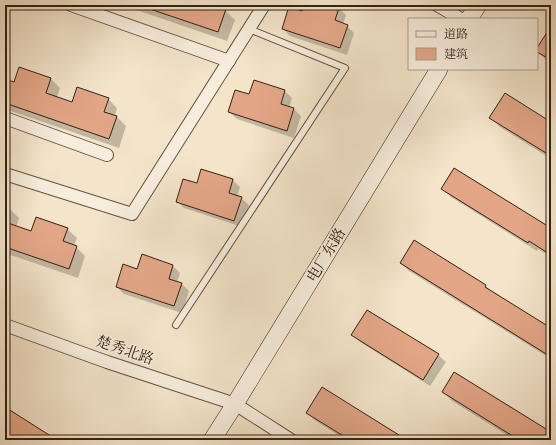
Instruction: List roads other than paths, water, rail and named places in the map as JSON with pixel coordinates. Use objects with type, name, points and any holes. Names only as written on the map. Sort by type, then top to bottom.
[{"type":"street","points":[[71,5],[229,61]]},
{"type":"street","points":[[5,174],[132,214],[264,5]]},
{"type":"street","points":[[437,5],[459,18]]},
{"type":"street","points":[[471,18],[478,5]]},
{"type":"street","name":"电厂东路","points":[[212,440],[438,70]]},
{"type":"street","points":[[5,118],[107,155]]},
{"type":"street","name":"楚秀北路","points":[[5,325],[107,362],[235,404],[291,440]]},
{"type":"lane","points":[[176,325],[345,68],[249,29]]}]
